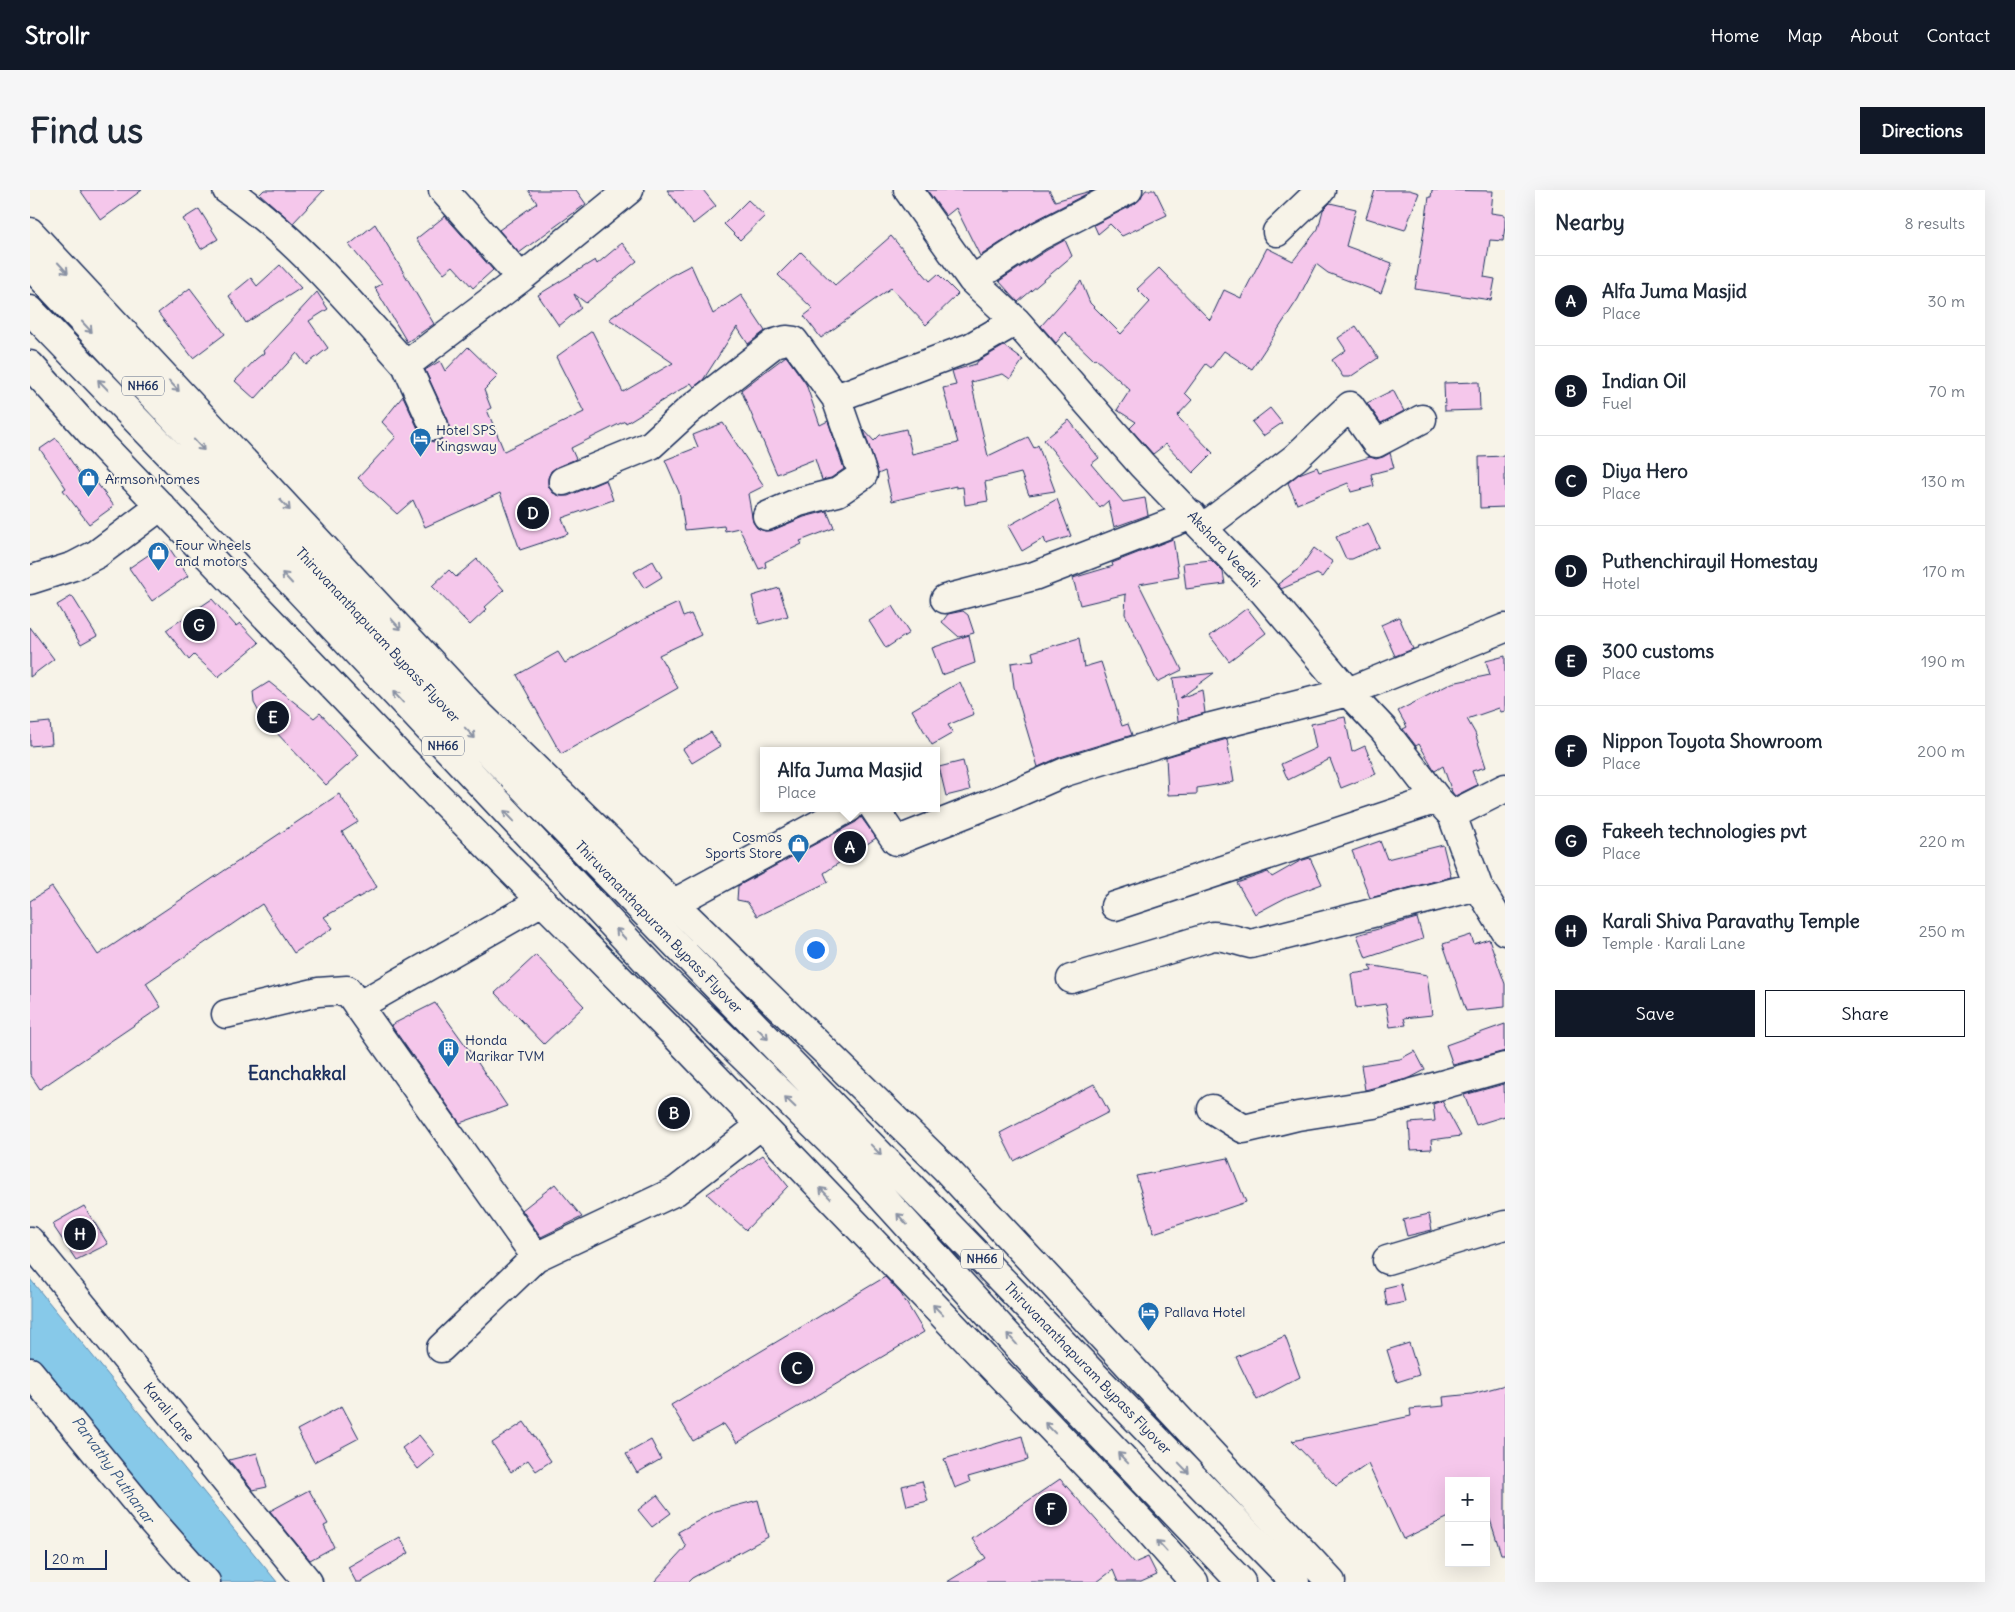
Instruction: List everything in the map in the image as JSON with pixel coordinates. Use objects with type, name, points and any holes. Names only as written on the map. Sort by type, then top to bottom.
[{"type":"main road","points":[[227,190],[246,203],[292,242],[406,364],[434,426]]},
{"type":"main road","points":[[443,190],[521,278]]},
{"type":"main road","name":"Akshara Veedhi","points":[[908,190],[972,280],[1016,321],[1142,464],[1263,591],[1348,692],[1383,728],[1445,807],[1478,886],[1504,927]]},
{"type":"main road","points":[[972,280],[1039,236],[1128,190]]},
{"type":"main road","points":[[1277,232],[1321,190]]},
{"type":"main road","points":[[406,364],[521,278],[612,195]]},
{"type":"main road","points":[[30,232],[477,712],[946,1168],[1331,1582]]},
{"type":"main road","name":"Thiruvananthapuram Bypass Flyover","points":[[30,265],[455,717],[1295,1582]]},
{"type":"main road","name":"Thiruvananthapuram Bypass Flyover","points":[[30,310],[234,521],[654,969],[844,1155],[1050,1382],[1241,1582]]},
{"type":"main road","points":[[836,398],[971,347],[1016,321]]},
{"type":"main road","points":[[563,481],[651,445],[688,411],[775,343],[786,340],[794,342],[836,398],[863,475],[838,492],[799,502],[767,516]]},
{"type":"main road","points":[[32,371],[437,795],[671,1031],[1144,1525],[1194,1582]]},
{"type":"main road","points":[[945,599],[1034,576],[1198,521],[1295,458],[1350,406],[1376,443],[1422,419]]},
{"type":"main road","points":[[30,580],[74,566],[96,554],[161,506]]},
{"type":"main road","points":[[877,812],[896,841],[1065,772],[1211,727],[1348,692],[1505,628]]},
{"type":"main road","points":[[1115,906],[1505,788]]},
{"type":"main road","points":[[674,903],[842,812]]},
{"type":"main road","points":[[1071,979],[1213,936],[1226,936],[1250,944],[1478,886]]},
{"type":"main road","points":[[358,1006],[542,901]]},
{"type":"main road","points":[[226,1014],[318,992],[347,990],[536,1257]]},
{"type":"main road","points":[[1212,1109],[1244,1129],[1298,1116],[1374,1104],[1505,1067]]},
{"type":"main road","points":[[441,1348],[536,1257],[676,1191],[761,1125]]},
{"type":"main road","points":[[1387,1260],[1505,1225]]},
{"type":"main road","name":"Karali Lane","points":[[30,1241],[308,1582]]},
{"type":"main road","points":[[30,1372],[152,1521],[206,1582]]},
{"type":"water","points":[[30,1279],[277,1582],[200,1582],[30,1360]]},
{"type":"building","points":[[80,190],[142,190],[101,220]]},
{"type":"building","points":[[264,190],[324,190],[293,223],[260,194]]},
{"type":"building","points":[[528,190],[576,190],[586,204],[519,253],[499,230],[537,203]]},
{"type":"building","points":[[667,190],[703,190],[716,206],[693,224]]},
{"type":"building","points":[[927,190],[1049,190],[1055,201],[1094,190],[1032,222],[980,256],[956,208],[946,216]]},
{"type":"building","points":[[1146,190],[1155,190],[1167,215],[1122,236],[1110,224],[1098,234],[1094,225],[1135,204]]},
{"type":"building","points":[[1375,190],[1409,190],[1419,193],[1405,230],[1366,218]]},
{"type":"building","points":[[1432,190],[1493,191],[1491,213],[1505,215],[1505,226],[1503,241],[1490,240],[1484,277],[1495,279],[1491,300],[1415,289],[1429,197],[1431,197]]},
{"type":"building","points":[[748,200],[765,216],[740,240],[724,224]]},
{"type":"building","points":[[1330,203],[1356,209],[1346,246],[1392,263],[1381,293],[1328,273],[1316,264],[1298,299],[1252,369],[1224,351],[1211,368],[1206,364],[1185,393],[1192,400],[1177,416],[1213,453],[1193,473],[1166,444],[1153,454],[1130,428],[1136,422],[1117,410],[1130,390],[1095,358],[1094,360],[1065,332],[1056,343],[1041,326],[1081,281],[1090,303],[1121,334],[1150,302],[1137,289],[1159,268],[1210,320],[1224,290],[1241,298],[1267,248],[1293,261],[1318,229],[1323,210]]},
{"type":"building","points":[[199,209],[218,239],[201,249],[183,219]]},
{"type":"building","points":[[445,216],[493,270],[473,288],[453,266],[444,273],[416,239]]},
{"type":"building","points":[[375,224],[434,324],[407,342],[375,288],[382,284],[349,245]]},
{"type":"building","points":[[891,236],[930,281],[938,274],[958,294],[926,325],[891,288],[821,338],[804,316],[813,309],[778,275],[801,252],[835,285]]},
{"type":"building","points":[[1065,240],[1072,256],[1018,302],[999,281]]},
{"type":"building","points":[[622,243],[637,261],[586,303],[574,294],[581,308],[559,326],[538,295],[595,260],[597,264]]},
{"type":"building","points":[[280,265],[301,288],[246,323],[229,296],[251,278],[257,286]]},
{"type":"building","points":[[691,265],[713,314],[741,295],[765,331],[748,344],[737,327],[703,380],[694,387],[691,383],[626,423],[625,421],[571,448],[576,459],[551,471],[548,478],[548,486],[553,493],[560,496],[568,496],[606,480],[613,500],[562,518],[568,534],[520,550],[500,493],[425,527],[413,500],[397,514],[358,478],[396,437],[382,422],[403,396],[420,433],[425,438],[433,442],[440,440],[446,435],[449,428],[448,420],[425,370],[440,361],[445,371],[468,347],[498,376],[484,390],[491,408],[487,410],[504,451],[584,412],[556,357],[592,331],[623,392],[673,363],[609,319],[670,276]]},
{"type":"building","points":[[190,288],[225,334],[193,358],[158,313]]},
{"type":"building","points":[[317,292],[328,309],[309,321],[328,348],[306,365],[297,353],[255,399],[235,381],[264,353],[263,351]]},
{"type":"building","points":[[1356,326],[1378,358],[1350,377],[1343,377],[1332,360],[1346,350],[1338,338]]},
{"type":"building","points":[[1004,346],[1023,360],[1010,379],[1003,374],[971,382],[988,456],[1028,437],[1034,448],[1038,445],[1055,491],[1029,495],[1021,473],[985,482],[988,501],[965,505],[963,487],[956,488],[956,486],[892,501],[885,471],[878,474],[864,430],[874,441],[880,435],[906,429],[912,454],[958,443],[943,388],[956,385],[952,371],[976,364]]},
{"type":"building","points":[[786,356],[806,384],[820,425],[828,421],[844,469],[831,478],[822,480],[815,459],[777,474],[741,390]]},
{"type":"building","points":[[1479,382],[1480,410],[1445,411],[1444,383]]},
{"type":"building","points":[[1393,390],[1404,411],[1381,423],[1367,403]]},
{"type":"building","points":[[1270,408],[1282,423],[1263,436],[1252,422]]},
{"type":"building","points":[[1069,420],[1099,458],[1091,464],[1123,502],[1145,498],[1148,515],[1114,527],[1108,501],[1100,508],[1044,440]]},
{"type":"building","points":[[723,423],[764,486],[748,494],[753,522],[757,528],[765,531],[773,530],[804,517],[827,511],[834,528],[800,541],[802,544],[765,562],[766,567],[759,569],[739,528],[725,531],[724,526],[685,530],[679,492],[665,460],[698,447],[693,435]]},
{"type":"building","name":"Armson homes","points":[[56,438],[81,476],[88,471],[114,506],[89,524],[63,490],[66,488],[40,449]]},
{"type":"building","points":[[1390,453],[1394,468],[1371,474],[1374,486],[1351,492],[1348,483],[1297,504],[1288,483],[1299,474],[1317,467],[1319,472],[1370,457],[1376,459]]},
{"type":"building","points":[[1505,456],[1505,507],[1480,508],[1479,457]]},
{"type":"building","points":[[1057,499],[1071,536],[1046,544],[1044,538],[1022,551],[1008,526]]},
{"type":"building","points":[[1368,523],[1379,547],[1352,559],[1346,559],[1336,537]]},
{"type":"building","points":[[1173,539],[1179,577],[1139,584],[1182,670],[1157,682],[1125,614],[1126,594],[1080,605],[1073,578],[1113,566],[1112,563]]},
{"type":"building","name":"Four wheels and motors","points":[[166,543],[188,576],[152,601],[129,568]]},
{"type":"building","points":[[1314,548],[1333,562],[1322,577],[1317,574],[1281,589],[1278,584],[1300,568]]},
{"type":"building","points":[[477,559],[504,590],[485,607],[487,609],[470,625],[432,586],[449,570],[456,577]]},
{"type":"building","points":[[1211,560],[1223,572],[1225,584],[1186,589],[1183,563]]},
{"type":"building","points":[[653,561],[662,577],[644,588],[634,572]]},
{"type":"building","points":[[779,588],[788,616],[759,624],[752,596]]},
{"type":"building","points":[[72,596],[97,636],[81,645],[57,605]]},
{"type":"building","points":[[212,599],[236,626],[240,623],[259,643],[218,677],[194,655],[189,660],[166,630]]},
{"type":"building","points":[[678,603],[683,617],[691,614],[701,635],[659,655],[678,688],[561,754],[517,675],[558,652],[565,663],[646,618]]},
{"type":"building","points":[[892,606],[909,633],[886,648],[869,621]]},
{"type":"building","points":[[1247,608],[1266,633],[1229,661],[1210,636]]},
{"type":"building","points":[[963,611],[968,615],[974,633],[959,637],[942,622],[948,614]]},
{"type":"building","points":[[1399,617],[1413,649],[1395,656],[1381,625]]},
{"type":"building","points":[[30,627],[54,659],[30,677]]},
{"type":"building","points":[[969,635],[975,663],[942,675],[932,648]]},
{"type":"building","points":[[1079,638],[1084,667],[1101,662],[1122,726],[1128,724],[1132,735],[1060,757],[1038,767],[1014,687],[1011,663],[1034,660],[1032,652]]},
{"type":"building","points":[[1505,656],[1505,711],[1501,712],[1499,708],[1467,719],[1475,733],[1486,767],[1472,771],[1477,785],[1455,796],[1443,766],[1435,771],[1419,744],[1416,746],[1403,729],[1407,727],[1398,711],[1452,683],[1490,675],[1486,661]]},
{"type":"building","points":[[1214,673],[1180,698],[1202,690],[1205,713],[1178,721],[1173,678]]},
{"type":"building","points":[[269,682],[314,718],[320,713],[359,755],[326,785],[272,728],[269,730],[254,703],[253,692]]},
{"type":"building","points":[[960,682],[974,714],[948,725],[953,733],[932,745],[912,710]]},
{"type":"building","points":[[1345,717],[1352,752],[1365,746],[1376,774],[1341,788],[1330,759],[1288,780],[1281,764],[1316,748],[1311,724]]},
{"type":"building","points":[[50,722],[52,744],[30,746],[30,724]]},
{"type":"building","points":[[711,732],[720,746],[692,763],[683,749]]},
{"type":"building","points":[[1227,739],[1234,782],[1197,788],[1197,794],[1168,795],[1166,757]]},
{"type":"building","points":[[963,761],[970,790],[946,796],[940,767]]},
{"type":"building","points":[[339,794],[358,822],[342,832],[377,887],[324,917],[333,928],[294,953],[262,904],[146,983],[161,1007],[40,1089],[30,1074],[30,901],[52,887],[98,955]]},
{"type":"building","name":"Cosmos Sports Store","points":[[861,817],[876,838],[824,873],[828,882],[757,916],[747,902],[737,900],[738,886],[856,822]]},
{"type":"building","points":[[1380,841],[1387,859],[1443,845],[1451,877],[1370,898],[1352,851]]},
{"type":"building","points":[[1310,858],[1322,884],[1287,897],[1255,914],[1237,883],[1268,872],[1272,877],[1300,861]]},
{"type":"building","points":[[1417,918],[1423,939],[1366,958],[1357,935]]},
{"type":"building","points":[[1471,935],[1474,944],[1489,939],[1505,984],[1505,1007],[1466,1011],[1443,944]]},
{"type":"building","points":[[536,955],[584,1006],[544,1044],[495,993]]},
{"type":"building","points":[[1369,965],[1427,975],[1432,1015],[1404,1018],[1406,1025],[1390,1027],[1386,1004],[1356,1008],[1351,974],[1372,971]]},
{"type":"building","name":"Honda Marikar TVM","points":[[435,1003],[507,1106],[460,1123],[391,1025]]},
{"type":"building","points":[[1505,1024],[1505,1051],[1453,1065],[1446,1045]]},
{"type":"building","points":[[1415,1051],[1425,1070],[1410,1078],[1365,1090],[1361,1065],[1400,1059]]},
{"type":"building","points":[[1094,1084],[1109,1112],[1014,1161],[1000,1133]]},
{"type":"building","points":[[1504,1084],[1505,1116],[1476,1125],[1464,1095]]},
{"type":"building","points":[[1442,1101],[1461,1136],[1431,1140],[1432,1149],[1411,1150],[1409,1123],[1435,1121],[1433,1104]]},
{"type":"building","points":[[763,1155],[788,1186],[746,1230],[707,1194]]},
{"type":"building","points":[[1228,1158],[1246,1202],[1154,1233],[1136,1176]]},
{"type":"building","points":[[555,1184],[582,1217],[541,1237],[522,1210]]},
{"type":"building","points":[[84,1206],[108,1244],[76,1260],[52,1224]]},
{"type":"building","points":[[1429,1214],[1432,1230],[1407,1236],[1403,1220]]},
{"type":"building","points":[[885,1277],[901,1294],[924,1332],[737,1443],[724,1424],[693,1441],[671,1405]]},
{"type":"building","points":[[1401,1284],[1405,1302],[1387,1306],[1384,1288]]},
{"type":"building","points":[[1285,1336],[1300,1377],[1257,1400],[1236,1357]]},
{"type":"building","points":[[1409,1343],[1419,1375],[1397,1382],[1387,1350]]},
{"type":"building","points":[[1505,1385],[1505,1554],[1501,1554],[1490,1520],[1490,1477],[1445,1477],[1445,1519],[1403,1539],[1368,1464],[1336,1486],[1292,1441],[1411,1416],[1410,1409],[1444,1406],[1443,1397],[1472,1394]]},
{"type":"building","points":[[342,1406],[359,1438],[314,1462],[297,1430]]},
{"type":"building","points":[[524,1422],[551,1461],[536,1471],[528,1460],[511,1472],[492,1443]]},
{"type":"building","points":[[419,1435],[435,1455],[418,1469],[402,1448]]},
{"type":"building","points":[[1022,1436],[1028,1460],[968,1477],[970,1482],[955,1488],[944,1459]]},
{"type":"building","points":[[651,1440],[661,1459],[637,1473],[626,1454]]},
{"type":"building","points":[[257,1453],[267,1487],[253,1490],[229,1460]]},
{"type":"building","points":[[1060,1479],[1134,1563],[1148,1557],[1157,1575],[1141,1582],[1118,1582],[1113,1570],[1097,1582],[947,1582],[986,1558],[972,1539]]},
{"type":"building","points":[[922,1481],[928,1501],[907,1506],[902,1486]]},
{"type":"building","points":[[309,1490],[328,1524],[324,1526],[334,1547],[310,1560],[270,1511]]},
{"type":"building","points":[[657,1495],[671,1513],[652,1527],[638,1510]]},
{"type":"building","points":[[758,1500],[768,1537],[692,1578],[688,1582],[654,1582],[686,1547],[678,1532],[716,1511]]},
{"type":"building","points":[[400,1537],[409,1553],[361,1582],[356,1582],[348,1567]]},
{"type":"place","name":"Hotel SPS Kingsway","points":[[420,457]]},
{"type":"place","name":"Armson homes","points":[[89,498]]},
{"type":"place","name":"Puthenchirayil Homestay","points":[[533,513]]},
{"type":"place","name":"Four wheels and motors","points":[[159,572]]},
{"type":"place","name":"Fakeeh technologies pvt","points":[[199,625]]},
{"type":"place","name":"300 customs","points":[[273,717]]},
{"type":"place","name":"Alfa Juma Masjid","points":[[850,847]]},
{"type":"place","name":"Cosmos Sports Store","points":[[798,864]]},
{"type":"place","name":"Honda Marikar TVM","points":[[449,1067]]},
{"type":"place","name":"Indian Oil","points":[[674,1113]]},
{"type":"place","name":"Karali Shiva Paravathy Temple","points":[[80,1234]]},
{"type":"place","name":"Pallava Hotel","points":[[1148,1331]]},
{"type":"place","name":"Diya Hero","points":[[797,1368]]},
{"type":"place","name":"Nippon Toyota Showroom","points":[[1051,1509]]},
{"type":"district","name":"Eanchakkal","points":[[297,1073]]},
{"type":"water label","name":"Parvathy Puthanar","points":[[113,1470]]}]
